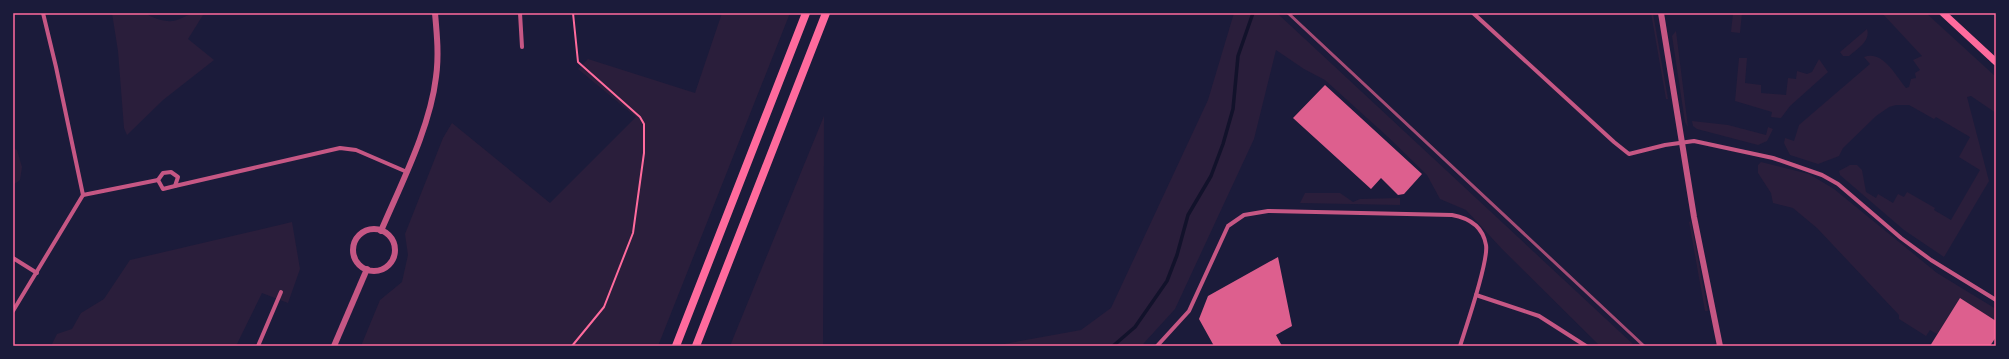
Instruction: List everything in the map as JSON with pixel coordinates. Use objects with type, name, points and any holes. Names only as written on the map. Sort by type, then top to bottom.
[{"type":"highway","points":[[676,346],[806,13]]},
{"type":"highway","points":[[696,346],[826,13]]},
{"type":"main road","points":[[1943,13],[1996,62]]},
{"type":"street","points":[[13,311],[83,195],[43,13]]},
{"type":"street","points":[[381,231],[407,172],[433,94],[438,44],[435,13]]},
{"type":"street","points":[[520,13],[522,47]]},
{"type":"street","points":[[1473,13],[1629,154],[1682,142],[1694,141],[1773,158],[1822,175],[1838,184],[1901,238],[1931,260],[1996,300]]},
{"type":"street","points":[[1661,13],[1682,142],[1720,346]]},
{"type":"street","points":[[158,180],[163,189],[340,148],[356,150],[407,172]]},
{"type":"street","points":[[83,195],[158,180],[163,173],[171,172],[178,177],[175,186]]},
{"type":"street","points":[[1157,346],[1189,311],[1228,226],[1244,215],[1260,212],[1437,215],[1466,217],[1479,229],[1487,246],[1476,295],[1460,346]]},
{"type":"street","points":[[372,230],[381,231],[388,235],[393,242],[394,256],[389,265],[384,268],[376,271],[367,270],[356,261],[354,252],[355,243],[363,232],[372,230]]},
{"type":"street","points":[[13,258],[37,273]]},
{"type":"street","points":[[334,346],[367,270]]},
{"type":"street","points":[[258,346],[281,292]]},
{"type":"street","points":[[1476,295],[1539,316],[1586,346]]},
{"type":"path","points":[[572,346],[604,307],[633,233],[644,153],[644,124],[640,117],[578,62],[573,13]]},
{"type":"shaded area","points":[[112,13],[146,13],[155,18],[170,21],[177,20],[191,14],[203,15],[188,39],[214,60],[163,100],[127,135],[124,128],[118,51]]},
{"type":"shaded area","points":[[722,13],[790,13],[658,346],[361,346],[380,300],[402,282],[408,255],[405,234],[443,138],[452,123],[550,203],[636,117],[578,69],[588,59],[695,93]]},
{"type":"shaded area","points":[[1234,13],[1277,13],[1635,346],[1600,346],[1502,249],[1466,210],[1440,199],[1427,175],[1388,137],[1325,80],[1304,69],[1276,50],[1254,139],[1175,309],[1142,346],[993,346],[1081,330],[1111,308],[1208,100]]},
{"type":"shaded area","points":[[1651,13],[1653,13],[1668,99],[1666,99]]},
{"type":"shaded area","points":[[1733,13],[1742,13],[1740,33],[1731,32]]},
{"type":"shaded area","points":[[1882,13],[1926,13],[1996,77],[1996,113],[1971,96],[1967,97],[1989,181],[1944,257],[1904,230],[1840,175],[1839,171],[1850,165],[1857,165],[1862,170],[1866,192],[1876,198],[1878,194],[1893,203],[1898,194],[1904,197],[1907,192],[1935,208],[1934,210],[1951,220],[1980,170],[1959,157],[1970,137],[1936,117],[1934,119],[1909,105],[1896,105],[1889,107],[1876,116],[1843,148],[1839,156],[1818,164],[1790,155],[1784,143],[1785,138],[1794,141],[1799,125],[1870,64],[1864,57],[1871,56],[1883,60],[1906,88],[1909,87],[1911,79],[1916,78],[1915,73],[1920,70],[1913,60],[1922,56]]},
{"type":"shaded area","points":[[1867,29],[1868,33],[1865,41],[1849,56],[1843,56],[1840,52]]},
{"type":"shaded area","points":[[1676,31],[1688,127],[1685,122],[1672,36]]},
{"type":"shaded area","points":[[1739,58],[1747,58],[1745,83],[1761,85],[1761,93],[1786,95],[1788,78],[1796,79],[1797,71],[1807,74],[1812,72],[1819,59],[1828,72],[1790,106],[1781,118],[1771,117],[1772,112],[1735,101]]},
{"type":"shaded area","points":[[824,116],[823,346],[730,346]]},
{"type":"shaded area","points":[[1692,121],[1728,125],[1766,135],[1768,127],[1773,129],[1767,141],[1758,145],[1697,129],[1693,126]]},
{"type":"shaded area","points":[[13,148],[17,150],[22,167],[20,180],[13,185]]},
{"type":"shaded area","points":[[1761,162],[1809,174],[1834,189],[1937,273],[1996,309],[1996,321],[1960,298],[1937,334],[1930,330],[1926,336],[1899,319],[1899,315],[1817,228],[1793,208],[1773,203],[1771,193],[1758,173],[1758,165]]},
{"type":"shaded area","points":[[1305,193],[1340,193],[1353,202],[1360,199],[1400,198],[1400,205],[1300,203]]},
{"type":"shaded area","points":[[1691,221],[1708,311],[1705,311],[1689,222]]},
{"type":"shaded area","points":[[292,222],[300,269],[288,303],[262,293],[237,344],[234,346],[51,346],[57,334],[72,329],[81,313],[104,299],[130,260]]},
{"type":"building","points":[[1325,85],[1422,174],[1404,194],[1398,195],[1381,178],[1371,189],[1293,118]]},
{"type":"building","points":[[1278,257],[1292,326],[1276,335],[1282,346],[1214,346],[1199,319],[1208,296]]},
{"type":"building","points":[[1960,298],[1996,321],[1996,337],[1990,346],[1930,346]]},
{"type":"waterway","points":[[1113,346],[1135,327],[1167,281],[1177,255],[1188,215],[1211,176],[1223,144],[1233,109],[1238,56],[1253,13]]},
{"type":"railway","points":[[1288,13],[1644,346]]}]
